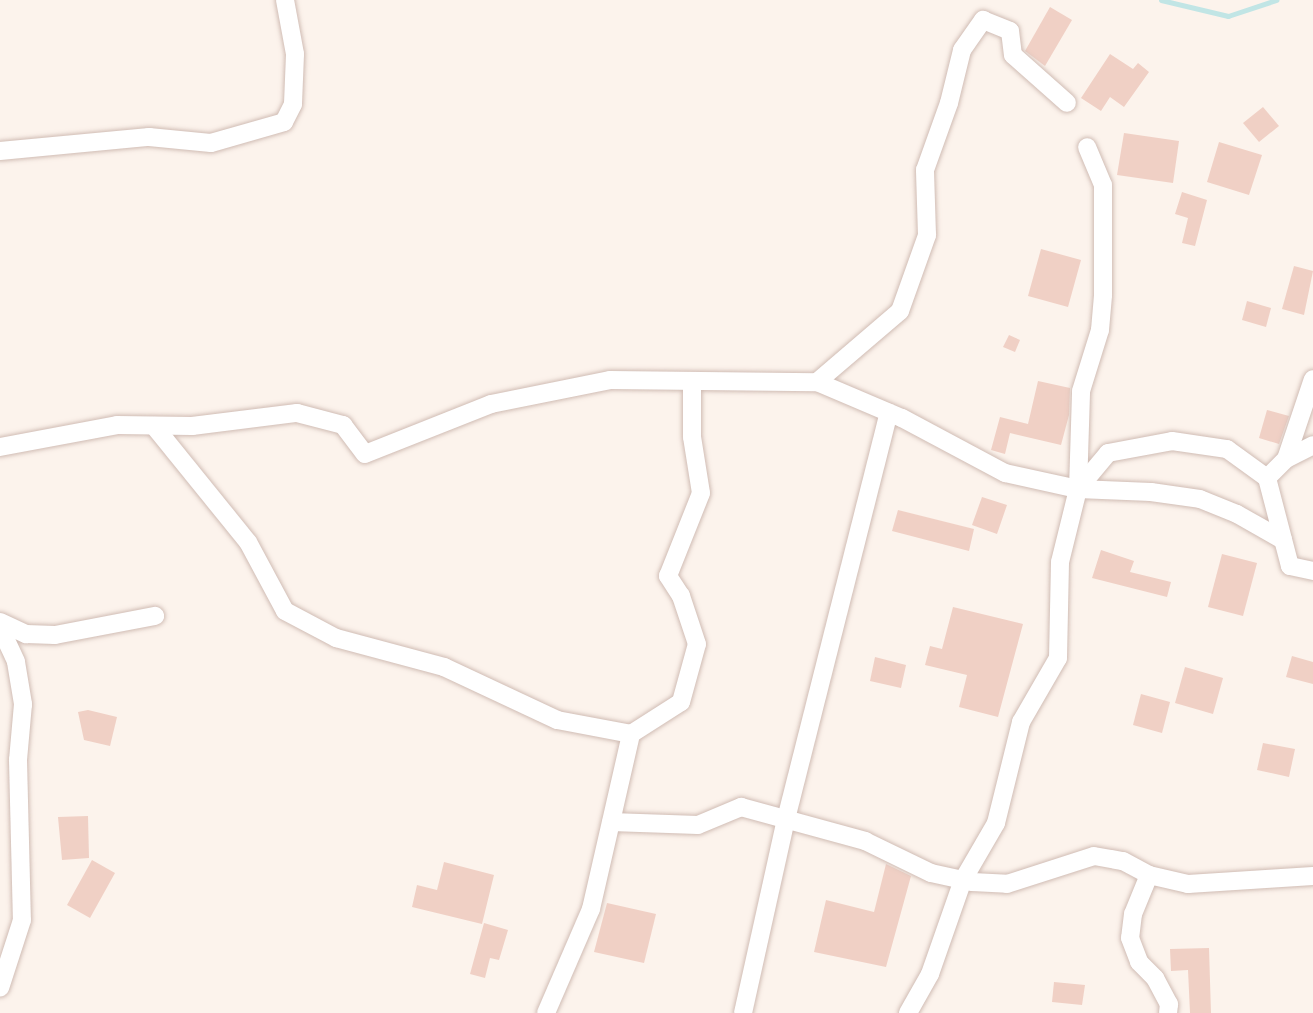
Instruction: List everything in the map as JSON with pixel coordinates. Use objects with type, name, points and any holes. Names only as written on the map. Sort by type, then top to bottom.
[{"type":"street","points":[[0,150],[149,137],[211,143],[284,122],[293,104],[295,54],[285,0]]},
{"type":"street","points":[[817,382],[900,311],[927,235],[925,170],[949,103],[962,50],[983,20],[1010,31],[1013,55],[1067,104]]},
{"type":"street","points":[[908,1013],[930,974],[963,880],[996,823],[1021,722],[1058,658],[1060,562],[1078,489],[1081,391],[1100,330],[1103,295],[1103,185],[1087,147]]},
{"type":"street","points":[[1286,459],[1313,379]]},
{"type":"street","points":[[0,447],[117,425],[192,426],[297,413],[343,425],[364,454],[491,404],[610,381],[817,382],[889,413],[1005,472],[1078,489],[1151,492],[1200,500],[1237,514],[1283,540]]},
{"type":"street","points":[[546,1013],[591,909],[632,734],[681,702],[697,644],[681,596],[668,576],[700,493],[692,437],[692,381]]},
{"type":"street","points":[[743,1013],[786,819],[889,413]]},
{"type":"street","points":[[154,426],[248,542],[285,611],[336,638],[444,667],[557,720],[632,734]]},
{"type":"street","points":[[1078,489],[1108,453],[1172,441],[1227,449],[1267,478],[1290,566],[1313,571]]},
{"type":"street","points":[[1267,478],[1286,459],[1313,445]]},
{"type":"street","points":[[0,622],[26,634],[55,635],[155,616]]},
{"type":"street","points":[[0,627],[16,662],[23,704],[18,760],[22,920],[0,988]]},
{"type":"street","points":[[611,822],[698,825],[741,807],[866,841],[931,873],[963,880],[1007,884],[1094,856],[1123,861],[1149,875],[1188,884],[1313,876]]},
{"type":"street","points":[[1149,875],[1133,914],[1130,938],[1139,962],[1155,978],[1168,1004],[1168,1013]]},
{"type":"building","points":[[1050,7],[1072,20],[1045,66],[1025,51]]},
{"type":"building","points":[[1110,54],[1133,69],[1138,63],[1149,72],[1124,107],[1110,97],[1101,111],[1081,98]]},
{"type":"building","points":[[1263,107],[1279,126],[1259,142],[1243,123]]},
{"type":"building","points":[[1124,133],[1179,141],[1173,183],[1117,175]]},
{"type":"building","points":[[1219,142],[1262,155],[1249,195],[1207,182]]},
{"type":"building","points":[[1182,192],[1207,200],[1195,246],[1182,243],[1188,218],[1175,214]]},
{"type":"building","points":[[1041,249],[1081,260],[1068,307],[1028,296]]},
{"type":"building","points":[[1294,266],[1313,271],[1304,315],[1282,309]]},
{"type":"building","points":[[1247,301],[1271,308],[1266,327],[1242,320]]},
{"type":"building","points":[[1009,335],[1020,340],[1015,352],[1003,347]]},
{"type":"building","points":[[1038,381],[1070,388],[1069,415],[1061,445],[1010,433],[1005,454],[991,450],[1000,417],[1028,424]]},
{"type":"building","points":[[1267,410],[1289,416],[1279,444],[1259,438]]},
{"type":"building","points":[[982,497],[1007,505],[997,534],[972,525]]},
{"type":"building","points":[[898,510],[974,529],[969,551],[892,531]]},
{"type":"building","points":[[1101,550],[1134,561],[1130,572],[1171,582],[1167,597],[1092,578]]},
{"type":"building","points":[[1222,554],[1257,563],[1243,616],[1208,607]]},
{"type":"building","points":[[953,607],[1023,624],[998,717],[959,707],[967,675],[925,665],[930,646],[942,649]]},
{"type":"building","points":[[1292,656],[1313,662],[1313,684],[1286,677]]},
{"type":"building","points":[[875,657],[906,665],[901,688],[870,681]]},
{"type":"building","points":[[1185,667],[1223,678],[1213,714],[1175,703]]},
{"type":"building","points":[[1141,694],[1170,702],[1162,733],[1133,725]]},
{"type":"building","points":[[88,710],[117,717],[110,746],[84,740],[78,712]]},
{"type":"building","points":[[1263,743],[1295,749],[1289,777],[1257,770]]},
{"type":"building","points":[[88,816],[89,858],[62,860],[58,817]]},
{"type":"building","points":[[92,860],[115,873],[90,918],[67,905]]},
{"type":"building","points":[[444,862],[494,875],[482,924],[412,907],[417,885],[437,890]]},
{"type":"building","points":[[886,864],[911,876],[886,967],[814,952],[826,900],[874,912]]},
{"type":"building","points":[[607,903],[656,914],[644,963],[594,952]]},
{"type":"building","points":[[484,923],[508,930],[499,960],[490,958],[485,978],[470,974]]},
{"type":"building","points":[[1209,948],[1211,1013],[1190,1013],[1188,970],[1171,971],[1170,949]]},
{"type":"building","points":[[1054,982],[1085,985],[1082,1005],[1052,1002]]},
{"type":"waterway","points":[[1161,0],[1228,16],[1276,0]]}]
